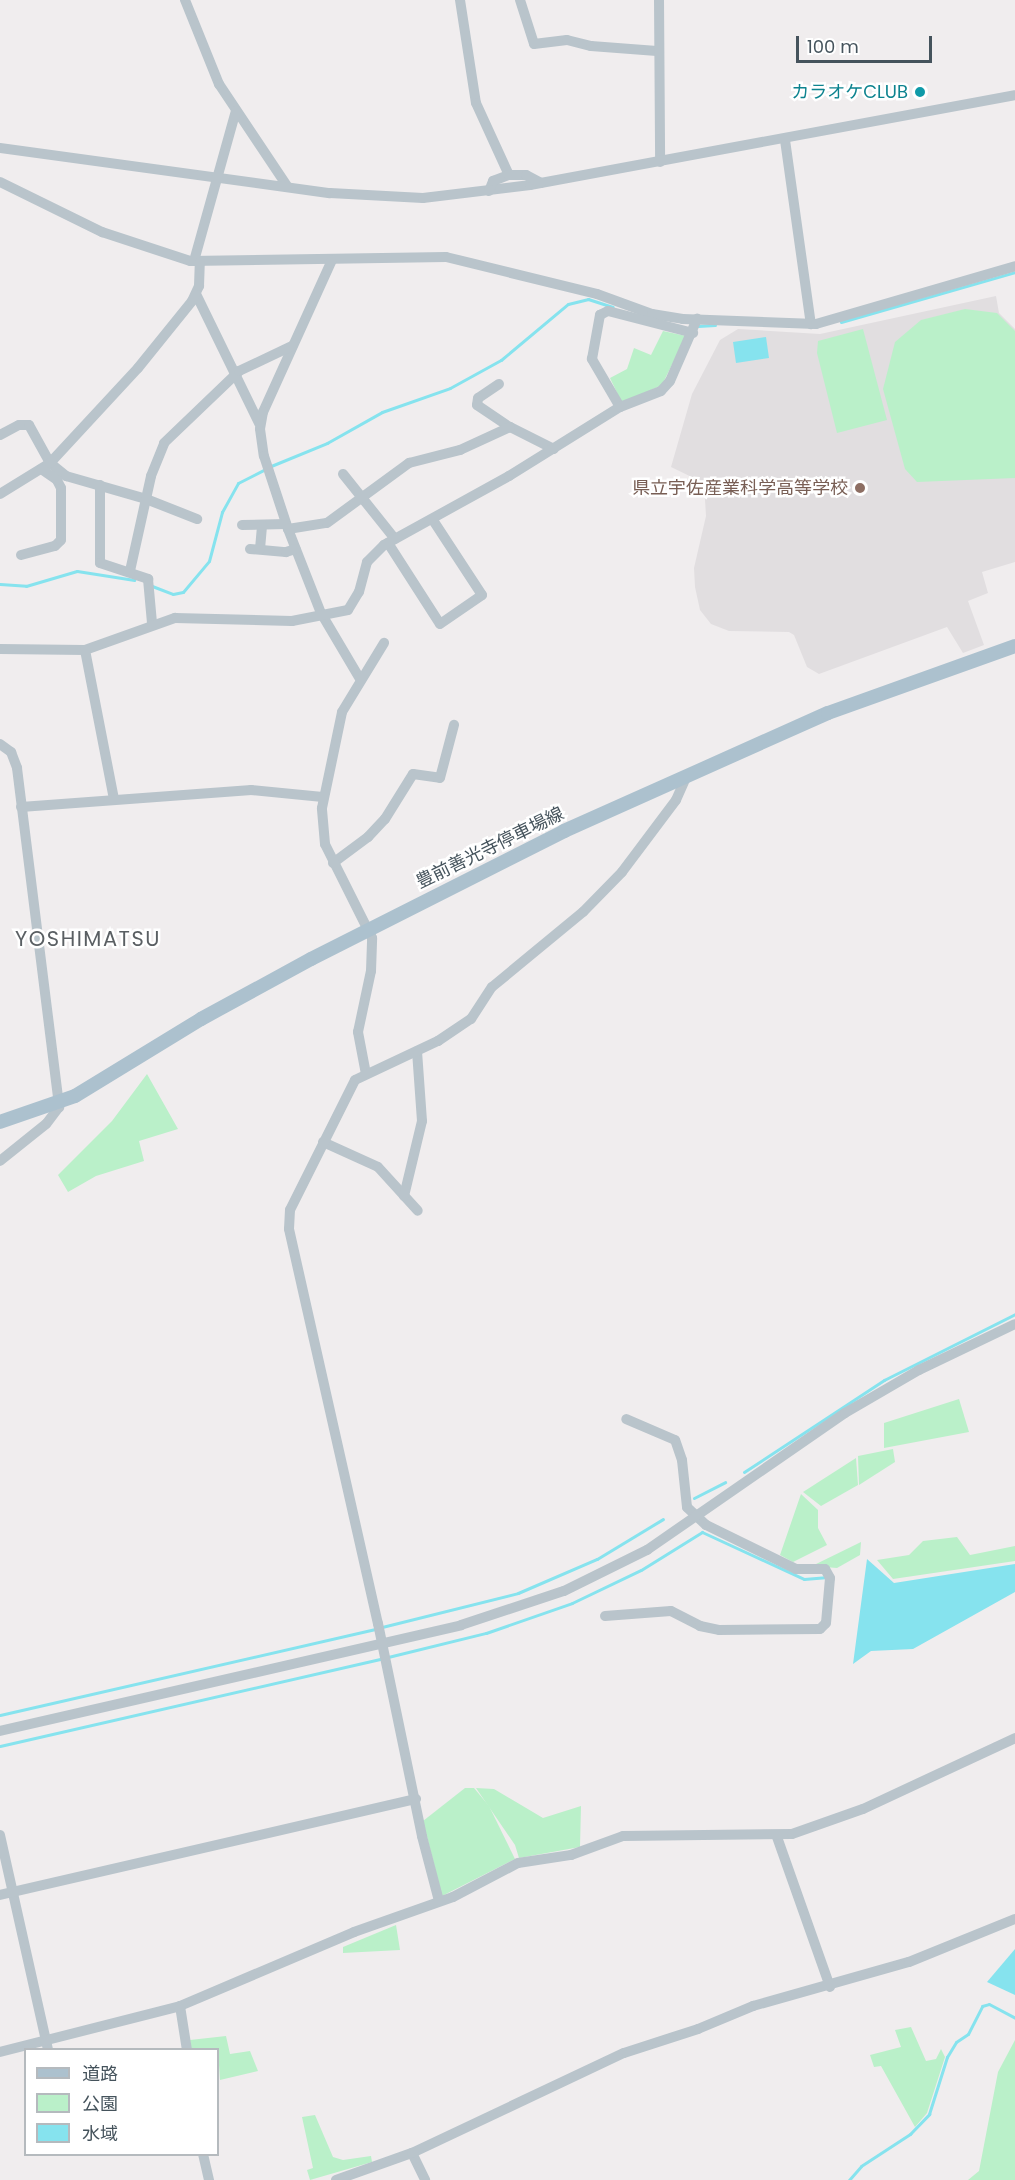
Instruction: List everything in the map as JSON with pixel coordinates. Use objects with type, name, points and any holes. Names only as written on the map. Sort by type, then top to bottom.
[{"type":"main road","name":"豊前善光寺停車場線","points":[[0,1122],[58,1102],[366,930],[687,775],[828,713],[1015,646]]},
{"type":"street","points":[[185,0],[219,84],[287,186]]},
{"type":"street","points":[[460,0],[476,103],[509,175]]},
{"type":"street","points":[[520,0],[530,41],[534,44],[567,40],[596,47],[657,51]]},
{"type":"street","points":[[659,0],[657,51],[660,162]]},
{"type":"street","points":[[0,148],[287,186],[395,197],[489,191],[541,183],[785,140],[1015,95]]},
{"type":"street","points":[[236,111],[217,177],[197,262],[196,294],[260,423],[264,456],[287,527],[321,613],[360,679]]},
{"type":"street","points":[[785,140],[811,324]]},
{"type":"street","points":[[489,191],[493,181],[509,175],[526,175],[541,183]]},
{"type":"street","points":[[0,182],[102,232],[197,262],[277,257],[332,260],[416,256],[462,259],[597,294],[652,314],[697,319],[811,324],[1015,266]]},
{"type":"street","points":[[260,423],[292,346],[332,260]]},
{"type":"street","points":[[0,494],[46,466],[138,368],[196,294]]},
{"type":"street","points":[[620,407],[592,359],[602,312],[693,333]]},
{"type":"street","points":[[0,649],[84,650],[152,623],[181,618],[292,621],[321,613],[344,612],[352,606],[367,562],[392,541],[433,520],[620,407],[666,387],[693,333],[697,319]]},
{"type":"street","points":[[130,571],[146,498],[164,443],[237,373],[292,346]]},
{"type":"street","points":[[499,384],[478,398],[477,405],[510,427],[554,448]]},
{"type":"street","points":[[0,435],[19,425],[30,425],[46,466],[61,488],[61,540],[56,546],[21,555]]},
{"type":"street","points":[[242,525],[287,527],[327,523],[409,464],[460,450],[510,427]]},
{"type":"street","points":[[46,466],[66,476],[146,498],[197,519]]},
{"type":"street","points":[[343,474],[363,497],[392,541],[440,624],[482,595],[433,520]]},
{"type":"street","points":[[100,485],[100,563],[130,571],[148,579],[152,623]]},
{"type":"street","points":[[262,525],[255,549],[296,549]]},
{"type":"street","points":[[366,1074],[357,1032],[373,958],[372,938],[333,863],[322,832],[323,797],[342,712],[384,643]]},
{"type":"street","points":[[84,650],[114,799]]},
{"type":"street","points":[[333,863],[385,819],[413,774],[440,778],[454,725]]},
{"type":"street","points":[[0,744],[16,762],[58,1102],[58,1109],[46,1124],[0,1161]]},
{"type":"street","points":[[439,1901],[288,1223],[291,1204],[348,1089],[366,1074],[417,1051],[471,1019],[492,987],[584,912],[622,872],[676,800],[687,775]]},
{"type":"street","points":[[21,807],[114,799],[220,795],[251,790],[323,797]]},
{"type":"street","points":[[404,1196],[422,1121],[417,1051]]},
{"type":"street","points":[[323,1142],[378,1167],[417,1211]]},
{"type":"street","points":[[0,1731],[380,1632],[461,1625],[546,1598],[647,1550],[845,1413],[919,1370],[1015,1324]]},
{"type":"street","points":[[605,1616],[671,1611],[700,1626],[719,1630],[824,1627],[830,1578],[825,1569],[796,1569],[696,1517],[687,1507],[682,1460],[675,1440],[626,1419]]},
{"type":"street","points":[[27,2048],[47,2045],[180,2006],[354,1932],[439,1901],[518,1863],[571,1855],[623,1836],[731,1832],[777,1837],[863,1809],[1015,1738]]},
{"type":"street","points":[[0,1895],[416,1799]]},
{"type":"street","points":[[0,1835],[47,2045]]},
{"type":"street","points":[[777,1837],[830,1987]]},
{"type":"street","points":[[336,2180],[412,2152],[624,2053],[698,2029],[753,2006],[830,1987],[927,1955],[1015,1919]]},
{"type":"street","points":[[180,2006],[187,2048]]},
{"type":"street","points":[[0,2052],[24,2048]]},
{"type":"street","points":[[412,2152],[425,2180]]},
{"type":"street","points":[[203,2156],[209,2180]]},
{"type":"shaded area","name":"県立宇佐産業科学高等学校","points":[[996,296],[999,313],[1015,329],[1015,562],[982,572],[988,593],[968,601],[984,645],[963,653],[947,627],[819,674],[807,667],[794,635],[789,632],[729,631],[711,624],[700,610],[694,568],[706,516],[704,483],[671,467],[692,394],[720,340],[738,329],[820,334]]},
{"type":"green space","points":[[965,309],[997,313],[1015,331],[1015,478],[917,482],[905,469],[883,389],[895,342],[921,320]]},
{"type":"green space","points":[[863,329],[887,420],[837,433],[817,353],[818,341]]},
{"type":"green space","points":[[663,331],[686,336],[662,385],[622,403],[610,378],[627,369],[634,348],[651,355]]},
{"type":"green space","points":[[147,1074],[178,1129],[139,1141],[144,1161],[96,1176],[68,1192],[58,1175],[112,1121]]},
{"type":"green space","points":[[959,1399],[969,1432],[884,1448],[884,1423]]},
{"type":"green space","points":[[893,1449],[895,1462],[859,1485],[858,1456]]},
{"type":"green space","points":[[856,1458],[858,1485],[821,1506],[803,1492]]},
{"type":"green space","points":[[801,1494],[818,1510],[818,1528],[827,1545],[793,1562],[780,1555]]},
{"type":"green space","points":[[957,1537],[970,1555],[1015,1546],[1015,1561],[893,1579],[877,1560],[909,1555],[923,1541]]},
{"type":"green space","points":[[861,1542],[860,1555],[837,1568],[812,1566]]},
{"type":"green space","points":[[465,1788],[474,1788],[489,1806],[515,1859],[442,1896],[423,1821]]},
{"type":"green space","points":[[476,1788],[494,1789],[543,1818],[581,1806],[580,1847],[519,1858],[515,1845]]},
{"type":"green space","points":[[396,1925],[400,1950],[343,1953],[343,1947]]},
{"type":"green space","points":[[911,2027],[926,2061],[936,2059],[941,2049],[945,2057],[927,2113],[915,2127],[881,2066],[874,2067],[870,2055],[901,2047],[895,2030]]},
{"type":"green space","points":[[226,2036],[230,2054],[250,2051],[258,2071],[220,2080],[219,2048],[191,2048],[190,2040]]},
{"type":"green space","points":[[1015,2040],[1015,2180],[968,2180],[979,2171],[998,2072]]},
{"type":"green space","points":[[315,2115],[333,2157],[343,2160],[371,2156],[372,2162],[310,2180],[307,2170],[313,2168],[302,2117]]},
{"type":"water","points":[[766,337],[769,358],[736,363],[733,342]]},
{"type":"water","points":[[867,1559],[894,1583],[1015,1564],[1015,1592],[913,1649],[871,1651],[853,1664]]},
{"type":"water","points":[[1015,1949],[1015,1995],[987,1982]]},
{"type":"waterway","points":[[841,322],[1015,272]]},
{"type":"waterway","points":[[271,466],[327,443],[382,412],[450,388],[501,360],[568,304],[588,299],[613,307]]},
{"type":"waterway","points":[[698,326],[715,325]]},
{"type":"waterway","points":[[152,586],[173,594],[183,592],[209,561],[222,512],[238,483],[265,469]]},
{"type":"waterway","points":[[0,584],[26,586],[77,571],[134,580]]},
{"type":"waterway","points":[[744,1472],[884,1380],[1015,1314]]},
{"type":"waterway","points":[[694,1498],[725,1482]]},
{"type":"waterway","points":[[382,1627],[518,1593],[597,1559],[663,1519]]},
{"type":"waterway","points":[[388,1657],[486,1633],[572,1603],[641,1570],[702,1532],[804,1579],[825,1577]]},
{"type":"waterway","points":[[0,1715],[375,1629]]},
{"type":"waterway","points":[[0,1746],[381,1659]]},
{"type":"waterway","points":[[849,2180],[861,2166],[910,2134],[929,2114],[947,2057],[956,2042],[968,2034],[982,2006],[989,2004],[1015,2018]]},
{"type":"place","name":"カラオケCLUB","points":[[920,92]]},
{"type":"place","name":"県立宇佐産業科学高等学校","points":[[860,488]]},
{"type":"district","name":"YOSHIMATSU","points":[[88,939]]}]
